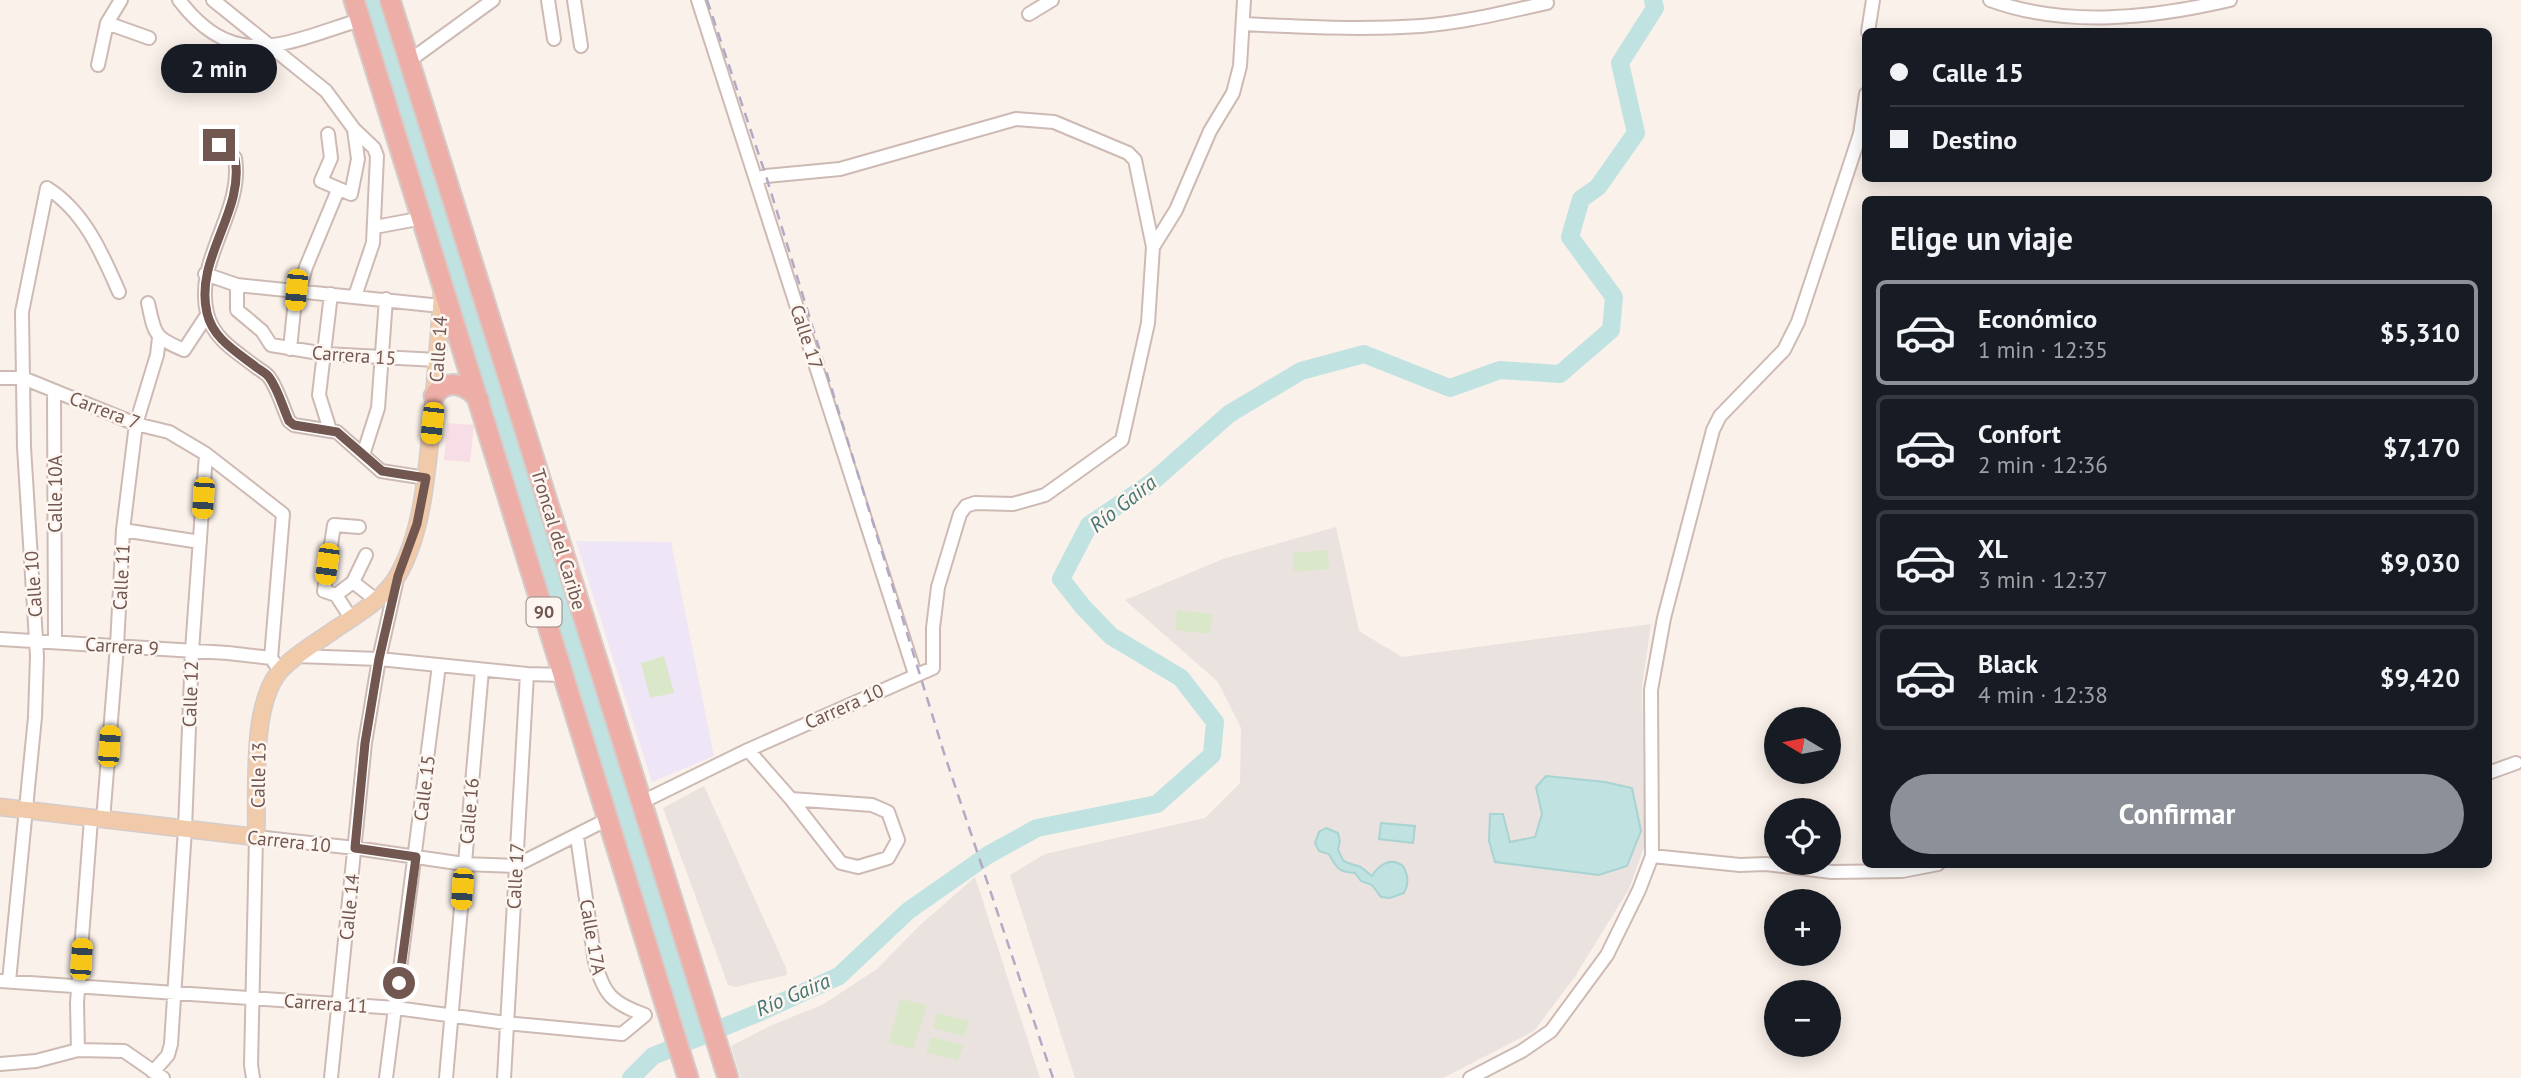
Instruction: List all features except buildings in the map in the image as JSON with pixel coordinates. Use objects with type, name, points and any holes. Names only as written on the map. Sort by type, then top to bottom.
[{"type":"highway","name":"Troncal del Caribe","points":[[354,0],[688,1076]]},
{"type":"highway","name":"Troncal del Caribe","points":[[390,0],[726,1071]]},
{"type":"highway","points":[[434,396],[444,386],[457,384],[470,389],[479,400]]},
{"type":"main road","name":"Calle 14","points":[[398,576],[417,524],[426,478],[442,282]]},
{"type":"main road","name":"Calle 13","points":[[256,837],[259,731],[262,707],[276,664],[298,656],[376,600],[398,576]]},
{"type":"main road","name":"Carrera 10","points":[[0,807],[256,837]]},
{"type":"street","points":[[99,65],[107,23],[121,0]]},
{"type":"street","points":[[179,0],[207,30],[246,47],[271,47],[360,20]]},
{"type":"street","points":[[214,0],[326,91],[354,129],[374,149],[377,156],[375,228],[373,243],[355,296]]},
{"type":"street","points":[[409,61],[493,0]]},
{"type":"street","points":[[548,0],[554,39]]},
{"type":"street","points":[[574,0],[581,47]]},
{"type":"street","name":"Calle 17","points":[[698,0],[915,674]]},
{"type":"street","points":[[1028,14],[1052,0]]},
{"type":"street","points":[[1153,247],[1176,210],[1210,131],[1233,93],[1240,66],[1244,0]]},
{"type":"street","points":[[1869,28],[1873,0]]},
{"type":"street","points":[[1990,0],[2017,10],[2111,18],[2141,16],[2230,0]]},
{"type":"street","points":[[1244,24],[1311,27],[1421,26],[1484,17],[1547,3]]},
{"type":"street","points":[[107,23],[149,38]]},
{"type":"street","points":[[757,179],[840,169],[1016,119],[1054,122],[1128,153],[1135,160],[1153,247]]},
{"type":"street","points":[[1470,1078],[1522,1051],[1551,1031],[1607,955],[1639,890],[1652,856],[1651,690],[1664,618],[1713,430],[1720,416],[1784,351],[1798,322],[1860,134],[1862,121]]},
{"type":"street","points":[[328,134],[331,158],[321,181],[351,194],[358,159],[354,129]]},
{"type":"street","points":[[219,145],[235,158],[237,177],[232,200],[205,274],[207,315],[215,333],[268,376],[289,421],[314,429],[337,432],[382,471],[426,478]]},
{"type":"street","name":"Calle 10","points":[[4,981],[26,810],[36,705],[37,640],[24,446],[22,312],[47,188],[71,206],[91,235],[119,292]]},
{"type":"street","points":[[290,349],[298,291],[338,190]]},
{"type":"street","points":[[375,228],[423,218]]},
{"type":"street","name":"Carrera 10","points":[[642,802],[748,750],[933,668],[937,587],[960,514],[966,506],[975,503],[1013,504],[1045,495],[1122,440],[1148,323],[1153,247]]},
{"type":"street","points":[[205,274],[237,285],[441,306]]},
{"type":"street","name":"Carrera 15","points":[[237,285],[237,310],[262,331],[271,345],[325,354],[437,360]]},
{"type":"street","points":[[330,430],[318,395],[331,294]]},
{"type":"street","points":[[363,455],[378,408],[386,299]]},
{"type":"street","points":[[148,303],[159,338],[184,350],[207,315]]},
{"type":"street","name":"Calle 11","points":[[78,1050],[77,1003],[117,646],[123,530],[136,424],[157,355],[159,338]]},
{"type":"street","name":"Carrera 7","points":[[0,378],[23,379],[136,424],[169,432],[206,454]]},
{"type":"street","name":"Calle 10A","points":[[54,391],[55,640]]},
{"type":"street","name":"Calle 13","points":[[206,454],[283,514],[276,664]]},
{"type":"street","name":"Calle 12","points":[[158,1075],[168,1055],[174,992],[186,829],[192,651],[206,454]]},
{"type":"street","points":[[351,618],[330,593],[334,525],[359,527]]},
{"type":"street","points":[[123,530],[200,542]]},
{"type":"street","points":[[330,593],[353,582],[366,555]]},
{"type":"street","name":"Calle 14","points":[[331,1078],[365,743],[379,659],[398,576]]},
{"type":"street","points":[[353,582],[376,600]]},
{"type":"street","name":"Carrera 9","points":[[0,639],[55,640],[192,651],[276,664]]},
{"type":"street","points":[[298,656],[379,659],[527,674],[564,675]]},
{"type":"street","name":"Calle 15","points":[[386,1078],[439,665]]},
{"type":"street","name":"Calle 16","points":[[446,1078],[482,670]]},
{"type":"street","name":"Calle 17","points":[[504,1078],[527,674]]},
{"type":"street","points":[[748,750],[841,863],[858,867],[888,858],[898,840],[888,813],[872,805],[791,799]]},
{"type":"street","points":[[2492,772],[2516,763]]},
{"type":"street","name":"Carrera 10","points":[[256,837],[464,864],[515,866],[608,819]]},
{"type":"street","name":"Calle 17A","points":[[577,836],[600,981],[606,993],[630,1010],[645,1015]]},
{"type":"street","name":"Calle 13","points":[[253,1078],[251,1065],[256,837]]},
{"type":"street","points":[[1652,856],[1766,864],[1832,872],[1902,871],[1917,868]]},
{"type":"street","name":"Carrera 11","points":[[4,981],[396,1008],[618,1035],[645,1015]]},
{"type":"street","points":[[0,1064],[36,1061],[78,1050],[124,1051],[158,1075]]},
{"type":"shaded area","points":[[447,423],[474,425],[470,462],[444,460]]},
{"type":"shaded area","points":[[1336,527],[1359,631],[1402,657],[1651,624],[1642,687],[1645,844],[1629,889],[1574,978],[1534,1031],[1443,1078],[1075,1078],[1010,875],[1045,854],[1205,818],[1240,783],[1241,728],[1218,682],[1125,600],[1223,559]]},
{"type":"shaded area","points":[[576,541],[671,542],[714,756],[652,782]]},
{"type":"shaded area","points":[[704,786],[787,975],[735,987],[728,985],[663,808]]},
{"type":"shaded area","points":[[975,877],[1040,1078],[741,1078],[731,1046],[772,1025],[822,1005],[877,969],[919,926]]},
{"type":"green space","points":[[1328,550],[1329,569],[1293,572],[1293,553]]},
{"type":"green space","points":[[1177,610],[1213,614],[1209,634],[1175,630]]},
{"type":"green space","points":[[664,656],[674,693],[650,698],[641,663]]},
{"type":"green space","points":[[900,999],[927,1005],[913,1049],[889,1042]]},
{"type":"green space","points":[[937,1013],[969,1021],[964,1036],[933,1028]]},
{"type":"green space","points":[[931,1037],[963,1045],[958,1060],[926,1053]]},
{"type":"water","points":[[1546,776],[1605,782],[1632,788],[1641,831],[1627,866],[1599,875],[1495,862],[1489,841],[1490,814],[1503,814],[1510,842],[1535,837],[1542,814],[1536,787]]},
{"type":"water","points":[[1381,823],[1415,826],[1413,843],[1379,839]]},
{"type":"water","points":[[1326,828],[1338,833],[1338,849],[1343,860],[1362,868],[1372,876],[1386,863],[1394,862],[1403,866],[1408,880],[1404,893],[1390,898],[1381,897],[1372,885],[1361,881],[1355,873],[1339,869],[1329,854],[1319,851],[1315,843],[1319,832]]},
{"type":"waterway","points":[[369,0],[697,1038],[706,1035]]},
{"type":"waterway","name":"Río Gaira","points":[[631,1078],[653,1056],[839,976],[908,911],[988,855],[1037,828],[1157,804],[1212,755],[1215,722],[1181,678],[1111,636],[1061,579],[1089,525],[1151,483],[1229,414],[1301,371],[1364,354],[1450,388],[1500,370],[1560,374],[1611,330],[1614,297],[1570,237],[1581,199],[1598,187],[1636,133],[1620,63],[1655,8],[1653,0]]},
{"type":"railway","points":[[707,0],[766,176],[944,753],[1053,1078]]},
{"type":"route","points":[[219,145],[235,158],[237,177],[232,200],[205,274],[207,315],[215,333],[268,376],[289,421],[294,425],[337,432],[382,471],[426,478],[417,524],[398,576],[379,659],[365,743],[355,848],[416,857],[399,983]]}]
